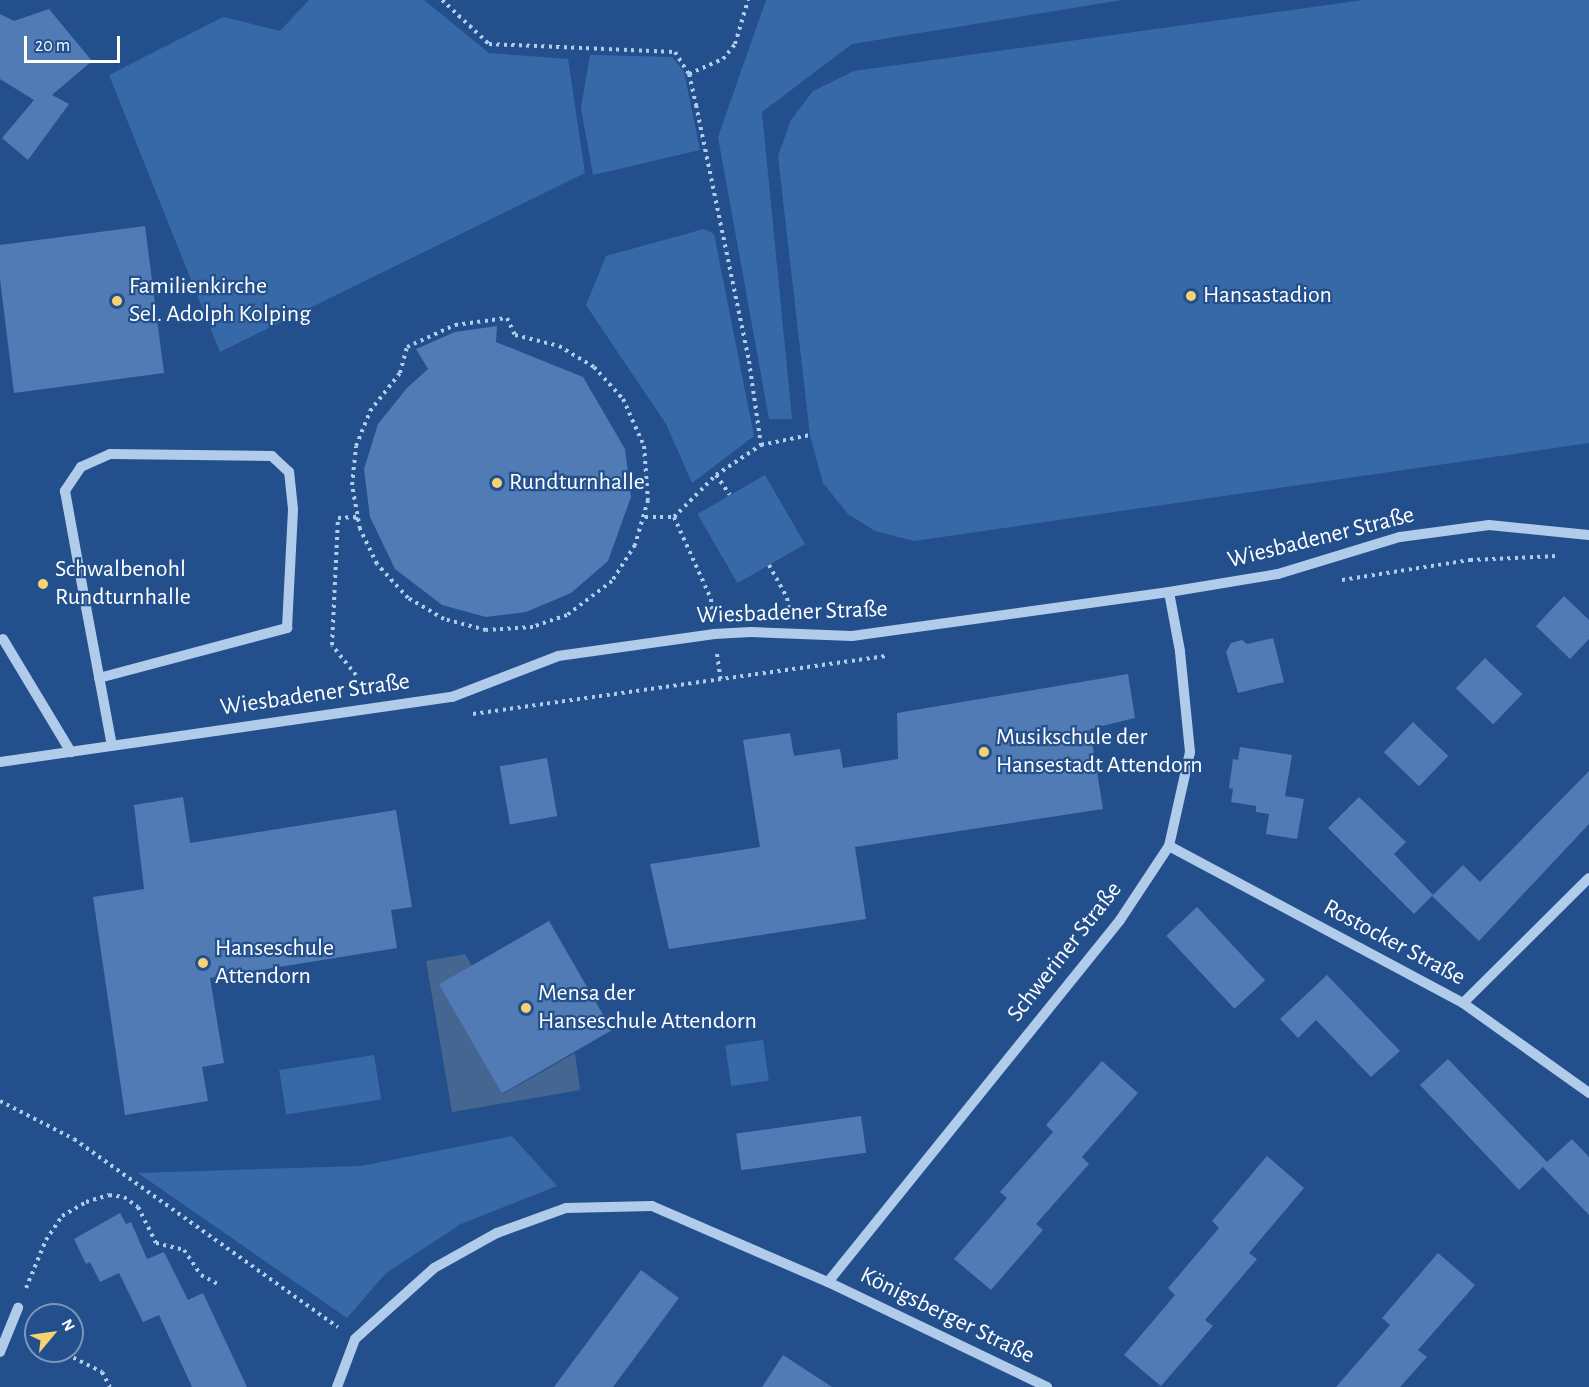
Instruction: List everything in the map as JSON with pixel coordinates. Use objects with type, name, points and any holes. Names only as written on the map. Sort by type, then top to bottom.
[{"type":"street","points":[[99,678],[287,628],[292,500],[289,472],[272,456],[111,454],[81,467],[65,491],[99,678],[112,746]]},
{"type":"street","name":"Wiesbadener Straße","points":[[0,762],[452,697],[558,656],[714,634],[751,632],[852,636],[1169,592],[1278,574],[1400,537],[1489,525],[1589,535]]},
{"type":"street","name":"Schweriner Straße","points":[[828,1282],[1120,920],[1170,846],[1190,752],[1180,651],[1169,592]]},
{"type":"street","points":[[3,639],[71,752]]},
{"type":"street","name":"Rostocker Straße","points":[[1170,846],[1463,1003],[1589,1093]]},
{"type":"street","points":[[1463,1003],[1589,878]]},
{"type":"street","name":"Königsberger Straße","points":[[355,1339],[434,1268],[497,1233],[566,1208],[652,1206],[828,1282],[1047,1387]]},
{"type":"street","points":[[0,1352],[18,1308]]},
{"type":"street","points":[[337,1387],[355,1339]]},
{"type":"path","points":[[442,0],[489,44],[675,52],[689,75],[749,361],[761,445]]},
{"type":"path","points":[[689,75],[723,59],[735,45],[748,0]]},
{"type":"path","points":[[356,675],[332,645],[338,518],[356,517],[360,529],[377,564],[408,598],[444,619],[486,630],[533,627],[567,615],[612,581],[635,545],[645,517],[644,446],[623,399],[594,367],[559,346],[514,335],[507,318],[455,325],[407,347],[400,373],[370,411],[356,446],[352,485],[360,529]]},
{"type":"path","points":[[645,517],[674,517],[716,476],[761,445],[810,435]]},
{"type":"path","points":[[716,476],[730,495]]},
{"type":"path","points":[[674,517],[711,599],[714,634]]},
{"type":"path","points":[[1337,580],[1470,560],[1565,555]]},
{"type":"path","points":[[769,565],[787,598],[795,635]]},
{"type":"path","points":[[467,715],[893,655]]},
{"type":"path","points":[[0,1101],[74,1138],[355,1339]]},
{"type":"path","points":[[18,1308],[46,1240],[62,1216],[86,1202],[109,1195],[124,1197],[138,1207],[156,1243],[184,1250],[201,1275],[218,1284]]},
{"type":"path","points":[[84,1363],[102,1372],[110,1387]]},
{"type":"shaded area","points":[[309,0],[424,0],[489,53],[568,59],[585,173],[220,352],[109,75],[223,17],[280,31]]},
{"type":"shaded area","points":[[766,0],[1122,0],[852,44],[762,112],[792,419],[769,419],[718,137]]},
{"type":"shaded area","name":"Hansastadion","points":[[1364,0],[1589,0],[1589,443],[914,541],[875,531],[848,514],[823,483],[810,435],[778,156],[791,120],[813,91],[854,71]]},
{"type":"shaded area","points":[[590,55],[672,57],[684,72],[700,150],[593,175],[581,108]]},
{"type":"shaded area","points":[[704,229],[714,234],[754,436],[692,483],[666,424],[586,305],[606,256]]},
{"type":"shaded area","points":[[765,475],[805,544],[737,583],[697,514]]},
{"type":"shaded area","points":[[465,954],[472,966],[440,985],[503,1094],[575,1053],[580,1090],[452,1112],[426,961]]},
{"type":"shaded area","points":[[763,1040],[769,1081],[731,1086],[725,1045]]},
{"type":"shaded area","points":[[374,1055],[381,1099],[286,1114],[279,1070]]},
{"type":"shaded area","points":[[512,1136],[557,1186],[461,1224],[386,1273],[347,1318],[138,1173],[361,1166]]},
{"type":"building","points":[[49,9],[92,61],[52,95],[69,104],[28,160],[2,138],[34,100],[0,79],[0,14],[14,21]]},
{"type":"building","name":"Familienkirche Sel. Adolph Kolping","points":[[145,226],[164,373],[14,393],[0,279],[0,245]]},
{"type":"building","name":"Rundturnhalle","points":[[497,326],[496,342],[583,377],[625,449],[631,497],[608,561],[571,593],[526,612],[486,617],[442,605],[395,569],[370,517],[364,469],[378,424],[407,388],[428,369],[416,349],[455,332]]},
{"type":"building","points":[[1564,596],[1589,620],[1589,639],[1570,659],[1536,626]]},
{"type":"building","points":[[1273,638],[1284,682],[1238,693],[1226,652],[1231,643],[1242,640],[1247,644]]},
{"type":"building","points":[[1485,658],[1522,694],[1493,724],[1456,688]]},
{"type":"building","points":[[1128,674],[1135,718],[1090,729],[1103,809],[855,847],[866,919],[669,949],[650,864],[760,847],[743,740],[790,733],[794,756],[840,749],[843,768],[898,759],[897,713]]},
{"type":"building","points":[[1413,722],[1448,756],[1419,786],[1384,752]]},
{"type":"building","points":[[1240,747],[1292,755],[1285,796],[1304,799],[1297,839],[1266,834],[1269,814],[1256,812],[1256,806],[1231,802],[1233,789],[1229,788],[1233,759],[1238,760]]},
{"type":"building","points":[[547,758],[557,816],[510,824],[500,766]]},
{"type":"building","points":[[1589,771],[1589,824],[1479,941],[1432,896],[1414,914],[1328,828],[1359,797],[1406,842],[1394,854],[1433,895],[1463,865],[1480,882]]},
{"type":"building","name":"Hanseschule Attendorn","points":[[183,797],[190,843],[396,810],[412,907],[391,910],[397,948],[210,978],[224,1063],[202,1067],[208,1101],[125,1115],[93,897],[144,889],[134,805]]},
{"type":"building","points":[[1197,907],[1265,980],[1234,1009],[1166,936]]},
{"type":"building","name":"Mensa der Hanseschule Attendorn","points":[[549,921],[612,1030],[502,1094],[439,984]]},
{"type":"building","points":[[1327,975],[1400,1051],[1371,1077],[1316,1020],[1298,1038],[1280,1019]]},
{"type":"building","points":[[1448,1059],[1547,1162],[1572,1139],[1589,1157],[1589,1215],[1543,1167],[1519,1190],[1420,1085]]},
{"type":"building","points":[[1102,1061],[1138,1093],[1082,1157],[1089,1164],[1036,1224],[1043,1230],[991,1290],[954,1259],[1007,1198],[1000,1192],[1053,1132],[1046,1125]]},
{"type":"building","points":[[861,1116],[866,1153],[741,1170],[736,1134]]},
{"type":"building","points":[[1267,1156],[1304,1188],[1249,1253],[1257,1259],[1205,1320],[1213,1326],[1161,1386],[1124,1355],[1175,1295],[1168,1288],[1219,1228],[1212,1221]]},
{"type":"building","points":[[120,1213],[126,1224],[131,1222],[147,1259],[164,1252],[188,1300],[203,1293],[247,1387],[192,1387],[159,1315],[143,1322],[119,1273],[100,1282],[90,1262],[86,1264],[74,1239]]},
{"type":"building","points":[[1438,1253],[1475,1285],[1418,1350],[1427,1357],[1400,1387],[1336,1387],[1390,1325],[1382,1318]]},
{"type":"building","points":[[641,1270],[679,1298],[613,1387],[554,1387]]},
{"type":"building","points":[[783,1355],[832,1387],[762,1387]]},
{"type":"place","name":"Hansastadion","points":[[1191,296]]},
{"type":"place","name":"Familienkirche Sel. Adolph Kolping","points":[[117,301]]},
{"type":"place","name":"Rundturnhalle","points":[[497,483]]},
{"type":"place","name":"Schwalbenohl Rundturnhalle","points":[[43,584]]},
{"type":"place","name":"Musikschule der Hansestadt Attendorn","points":[[984,752]]},
{"type":"place","name":"Hanseschule Attendorn","points":[[203,963]]},
{"type":"place","name":"Mensa der Hanseschule Attendorn","points":[[526,1008]]}]
